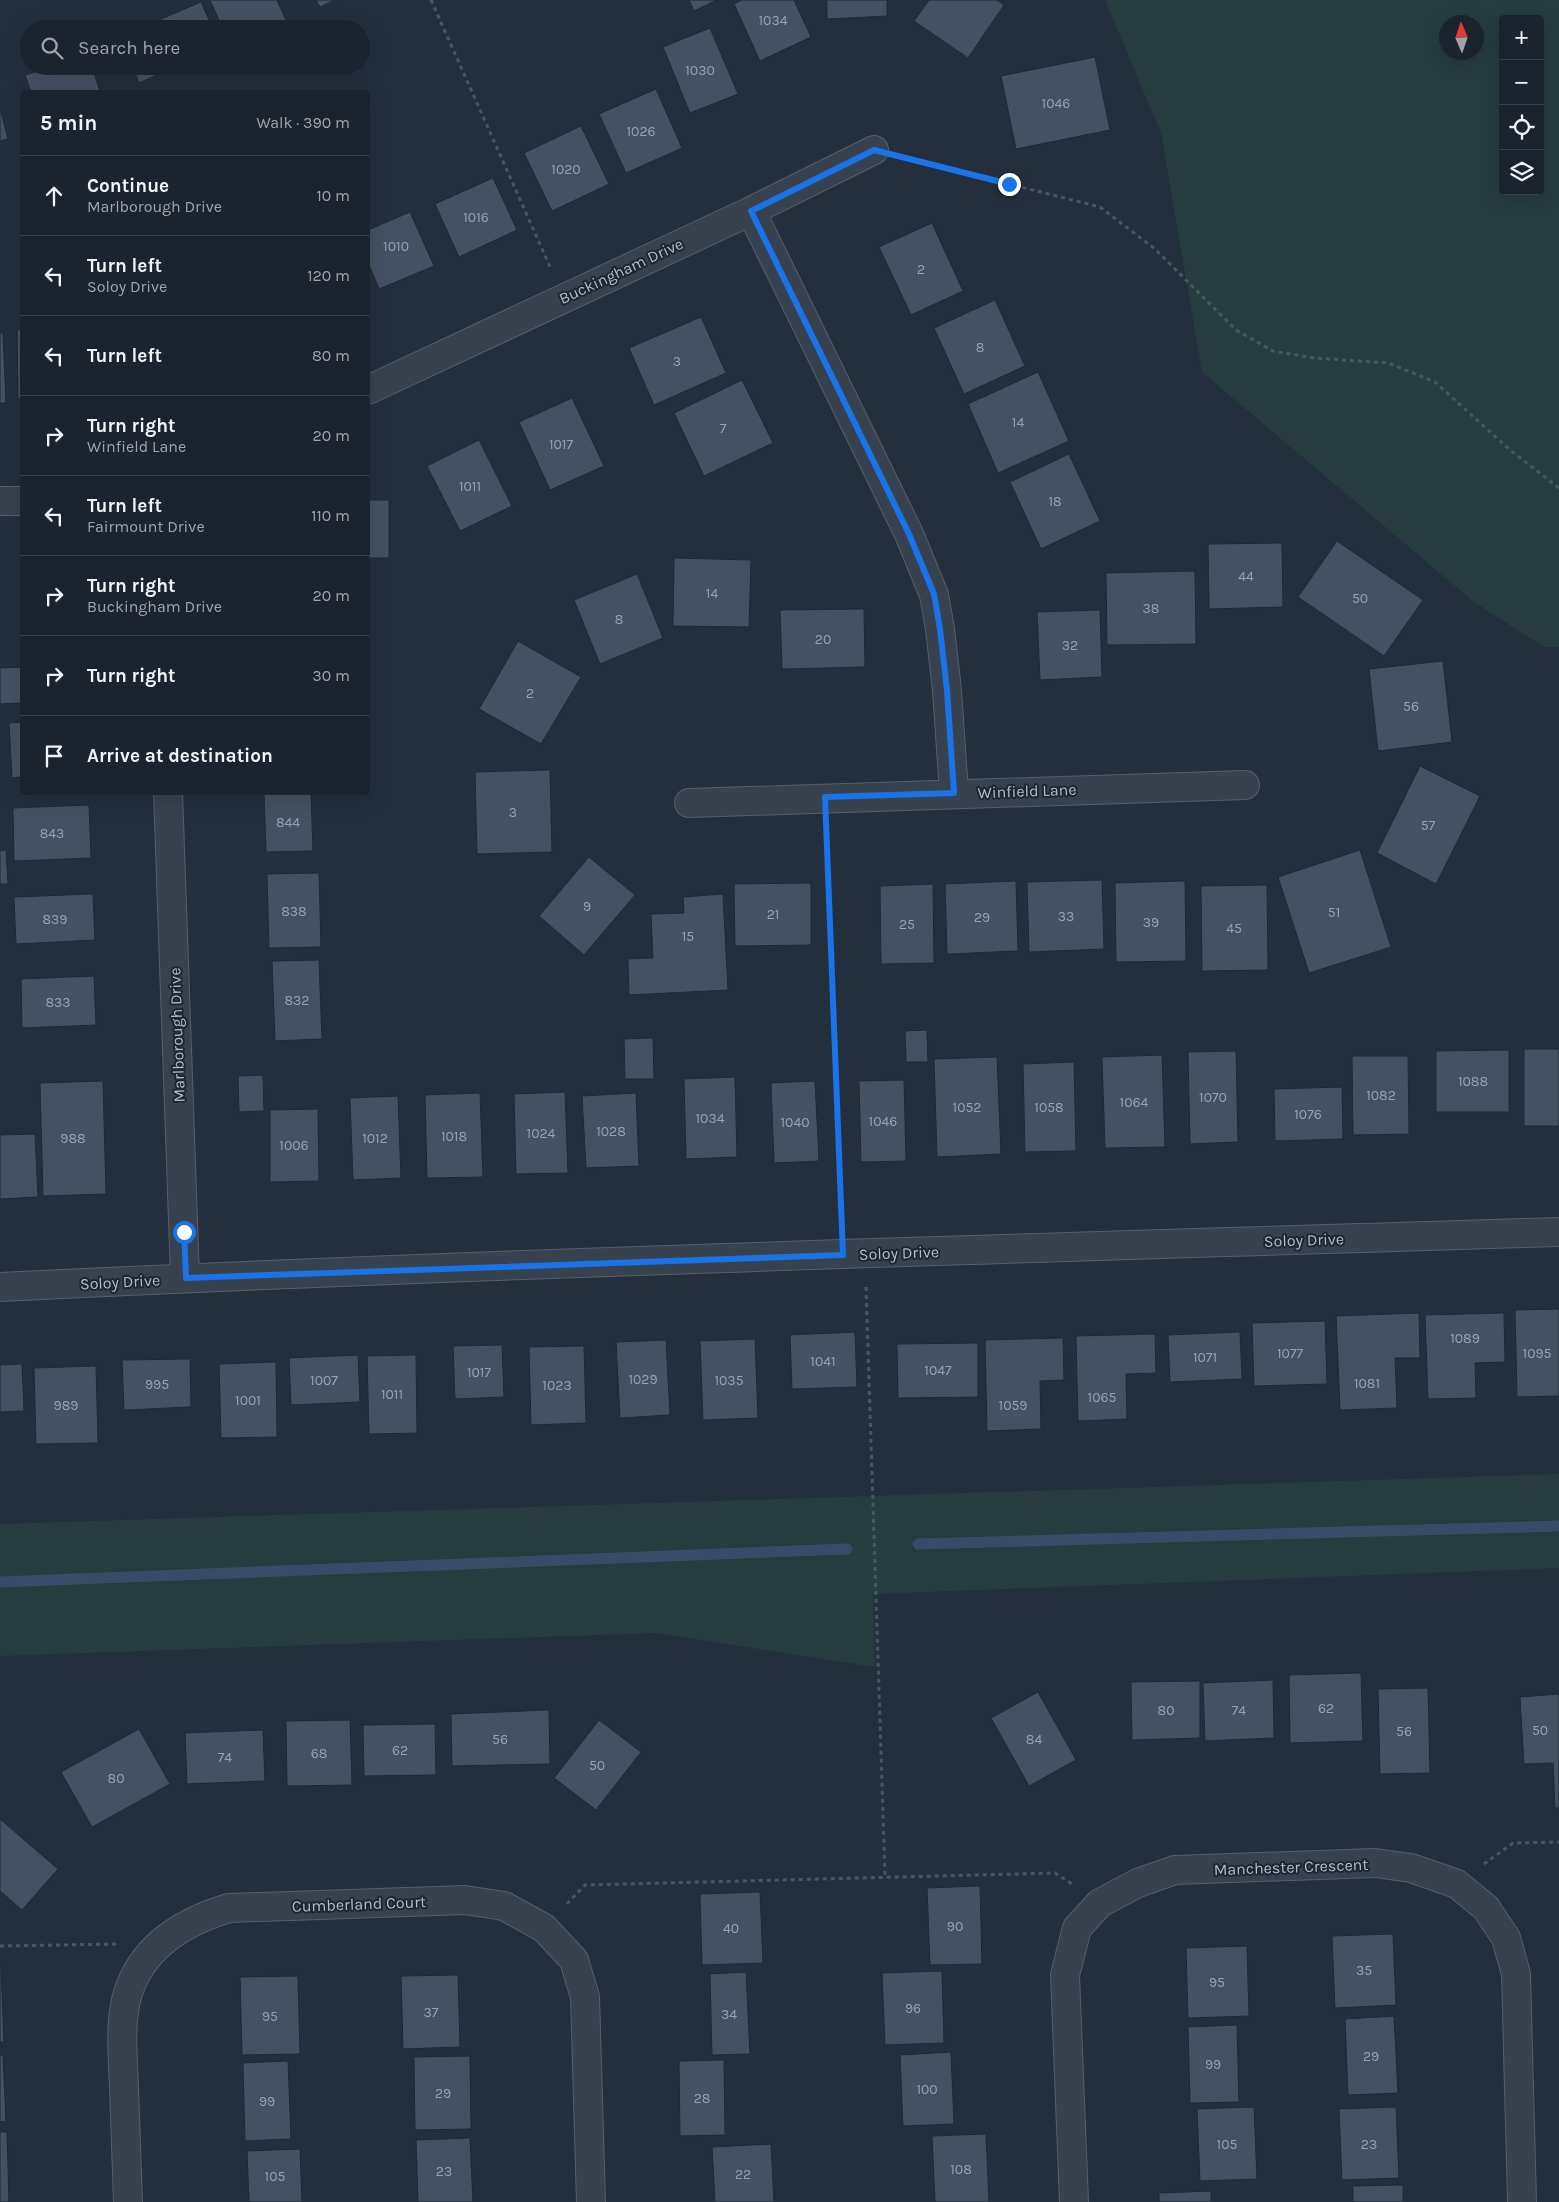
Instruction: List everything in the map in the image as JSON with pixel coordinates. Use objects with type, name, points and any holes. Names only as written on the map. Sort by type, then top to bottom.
[{"type":"street","name":"Buckingham Drive","points":[[370,389],[751,211],[874,150]]},
{"type":"street","points":[[751,211],[909,534],[934,594],[947,690],[954,793]]},
{"type":"street","points":[[0,501],[20,500]]},
{"type":"street","name":"Winfield Lane","points":[[689,803],[1245,784]]},
{"type":"street","name":"Marlborough Drive","points":[[168,795],[186,1278]]},
{"type":"street","name":"Soloy Drive","points":[[0,1287],[186,1278],[854,1254],[1559,1232]]},
{"type":"street","name":"Manchester Crescent","points":[[1074,2202],[1065,1975],[1078,1928],[1100,1903],[1138,1883],[1175,1870],[1375,1864],[1411,1868],[1457,1884],[1486,1908],[1506,1938],[1516,1974],[1522,2202]]},
{"type":"street","name":"Cumberland Court","points":[[128,2202],[122,2036],[128,1993],[143,1962],[170,1934],[200,1916],[229,1908],[465,1900],[504,1906],[544,1928],[574,1960],[585,1997],[591,2202]]},
{"type":"path","points":[[431,0],[564,298]]},
{"type":"path","points":[[874,150],[1100,207],[1155,249],[1236,330],[1273,351],[1314,358],[1388,362],[1435,382],[1510,450],[1559,488]]},
{"type":"path","points":[[825,797],[854,1254],[884,1876]]},
{"type":"path","points":[[1457,1884],[1513,1843],[1559,1842]]},
{"type":"path","points":[[544,1928],[585,1885],[1055,1873],[1100,1903]]},
{"type":"path","points":[[0,1946],[161,1943]]},
{"type":"green space","points":[[1105,0],[1559,0],[1559,647],[1544,647],[1474,602],[1202,372],[1161,133]]},
{"type":"green space","points":[[1559,1474],[1559,1568],[873,1594],[875,1667],[656,1633],[0,1656],[0,1524]]},
{"type":"building","points":[[210,0],[277,0],[286,20],[219,20]]},
{"type":"building","points":[[316,0],[335,0],[320,7]]},
{"type":"building","points":[[689,0],[717,0],[694,11]]},
{"type":"building","points":[[742,0],[794,0],[811,37],[760,61],[734,4]]},
{"type":"building","points":[[827,0],[887,0],[887,16],[827,19]]},
{"type":"building","points":[[929,0],[997,0],[1004,5],[968,58],[914,21]]},
{"type":"building","points":[[201,2],[209,20],[159,20]]},
{"type":"building","points":[[710,28],[738,94],[690,113],[663,47]]},
{"type":"building","points":[[1095,57],[1110,130],[1016,149],[1001,76]]},
{"type":"building","points":[[25,75],[95,75],[99,90],[30,90]]},
{"type":"building","points":[[136,75],[157,75],[139,83]]},
{"type":"building","points":[[656,89],[682,148],[626,173],[599,114]]},
{"type":"building","points":[[0,108],[8,139],[0,141]]},
{"type":"building","points":[[581,126],[609,184],[552,211],[524,153]]},
{"type":"building","points":[[493,178],[517,230],[459,257],[435,204]]},
{"type":"building","points":[[410,212],[434,266],[379,289],[370,267],[370,229]]},
{"type":"building","points":[[932,223],[963,291],[911,315],[879,247]]},
{"type":"building","points":[[995,300],[1025,366],[964,394],[934,328]]},
{"type":"building","points":[[701,317],[726,373],[654,405],[629,348]]},
{"type":"building","points":[[20,329],[20,399],[18,399],[17,330]]},
{"type":"building","points":[[0,333],[3,333],[6,403],[0,403]]},
{"type":"building","points":[[1038,372],[1069,441],[998,473],[968,404]]},
{"type":"building","points":[[742,380],[773,443],[704,476],[674,413]]},
{"type":"building","points":[[572,398],[604,466],[550,490],[519,422]]},
{"type":"building","points":[[479,440],[512,506],[460,531],[427,466]]},
{"type":"building","points":[[1069,454],[1100,521],[1041,549],[1010,482]]},
{"type":"building","points":[[370,500],[389,500],[389,558],[370,558]]},
{"type":"building","points":[[1337,541],[1423,600],[1384,656],[1298,597]]},
{"type":"building","points":[[1282,543],[1283,607],[1209,609],[1208,544]]},
{"type":"building","points":[[674,558],[751,560],[749,627],[673,626]]},
{"type":"building","points":[[1195,571],[1196,644],[1107,645],[1106,573]]},
{"type":"building","points":[[637,574],[663,638],[600,664],[574,600]]},
{"type":"building","points":[[864,609],[865,667],[782,669],[780,610]]},
{"type":"building","points":[[1100,610],[1102,677],[1040,680],[1037,612]]},
{"type":"building","points":[[518,641],[581,677],[541,744],[479,709]]},
{"type":"building","points":[[1443,661],[1452,742],[1378,751],[1369,669]]},
{"type":"building","points":[[20,667],[20,703],[0,704],[0,668]]},
{"type":"building","points":[[20,722],[20,777],[12,778],[9,723]]},
{"type":"building","points":[[1420,766],[1480,796],[1436,884],[1377,853]]},
{"type":"building","points":[[550,770],[552,852],[477,854],[475,772]]},
{"type":"building","points":[[264,795],[311,795],[313,851],[266,852]]},
{"type":"building","points":[[89,805],[91,858],[14,861],[13,808]]},
{"type":"building","points":[[6,850],[8,884],[0,884],[0,851]]},
{"type":"building","points":[[1360,850],[1391,947],[1309,973],[1278,877]]},
{"type":"building","points":[[589,857],[635,895],[584,955],[539,916]]},
{"type":"building","points":[[319,873],[321,947],[269,948],[267,874]]},
{"type":"building","points":[[1102,880],[1104,949],[1029,952],[1027,882]]},
{"type":"building","points":[[1016,881],[1018,951],[947,954],[945,884]]},
{"type":"building","points":[[1185,881],[1186,961],[1116,962],[1115,883]]},
{"type":"building","points":[[811,883],[811,945],[735,946],[734,884]]},
{"type":"building","points":[[933,884],[934,963],[881,964],[880,886]]},
{"type":"building","points":[[1267,885],[1268,970],[1202,971],[1201,886]]},
{"type":"building","points":[[93,894],[95,940],[16,944],[14,897]]},
{"type":"building","points":[[723,894],[728,990],[629,995],[628,959],[653,958],[651,914],[684,913],[683,897]]},
{"type":"building","points":[[319,960],[322,1039],[275,1041],[272,961]]},
{"type":"building","points":[[94,976],[96,1025],[22,1028],[21,979]]},
{"type":"building","points":[[927,1030],[928,1062],[906,1062],[905,1031]]},
{"type":"building","points":[[653,1038],[654,1079],[625,1079],[624,1039]]},
{"type":"building","points":[[1524,1049],[1559,1049],[1559,1126],[1524,1126]]},
{"type":"building","points":[[1509,1050],[1509,1112],[1436,1112],[1436,1051]]},
{"type":"building","points":[[1236,1051],[1238,1142],[1190,1144],[1188,1052]]},
{"type":"building","points":[[1162,1055],[1165,1147],[1105,1148],[1102,1057]]},
{"type":"building","points":[[1352,1056],[1408,1056],[1409,1134],[1353,1135]]},
{"type":"building","points":[[997,1057],[1001,1154],[937,1157],[934,1059]]},
{"type":"building","points":[[1074,1062],[1076,1151],[1025,1152],[1023,1064]]},
{"type":"building","points":[[263,1075],[264,1111],[239,1112],[238,1076]]},
{"type":"building","points":[[735,1077],[737,1157],[686,1159],[684,1079]]},
{"type":"building","points":[[904,1080],[906,1161],[861,1162],[859,1081]]},
{"type":"building","points":[[103,1081],[106,1194],[43,1196],[40,1083]]},
{"type":"building","points":[[815,1081],[819,1161],[774,1163],[771,1083]]},
{"type":"building","points":[[1342,1087],[1343,1139],[1275,1141],[1274,1089]]},
{"type":"building","points":[[565,1092],[568,1173],[516,1174],[514,1094]]},
{"type":"building","points":[[480,1093],[483,1177],[427,1178],[425,1095]]},
{"type":"building","points":[[636,1093],[639,1166],[586,1168],[582,1096]]},
{"type":"building","points":[[398,1096],[401,1178],[353,1180],[350,1098]]},
{"type":"building","points":[[318,1109],[319,1181],[270,1182],[270,1110]]},
{"type":"building","points":[[35,1134],[38,1197],[0,1199],[0,1135]]},
{"type":"building","points":[[1559,1309],[1559,1396],[1517,1397],[1515,1310]]},
{"type":"building","points":[[1419,1313],[1420,1358],[1395,1358],[1397,1408],[1340,1410],[1336,1316]]},
{"type":"building","points":[[1504,1313],[1505,1362],[1475,1363],[1476,1398],[1428,1399],[1425,1315]]},
{"type":"building","points":[[1325,1321],[1327,1384],[1254,1386],[1252,1323]]},
{"type":"building","points":[[855,1332],[857,1387],[792,1389],[790,1335]]},
{"type":"building","points":[[1240,1332],[1242,1379],[1170,1382],[1168,1335]]},
{"type":"building","points":[[1155,1334],[1156,1373],[1126,1374],[1127,1419],[1078,1421],[1076,1336]]},
{"type":"building","points":[[1063,1338],[1064,1380],[1040,1381],[1041,1429],[987,1431],[985,1340]]},
{"type":"building","points":[[755,1339],[758,1418],[703,1420],[700,1341]]},
{"type":"building","points":[[666,1340],[670,1415],[620,1418],[616,1342]]},
{"type":"building","points":[[978,1343],[978,1397],[898,1398],[897,1344]]},
{"type":"building","points":[[502,1345],[504,1397],[455,1399],[453,1346]]},
{"type":"building","points":[[584,1346],[586,1423],[531,1425],[529,1347]]},
{"type":"building","points":[[358,1355],[360,1402],[291,1405],[289,1358]]},
{"type":"building","points":[[416,1355],[417,1433],[369,1434],[367,1356]]},
{"type":"building","points":[[190,1359],[191,1407],[124,1410],[122,1360]]},
{"type":"building","points":[[276,1362],[277,1437],[221,1438],[219,1364]]},
{"type":"building","points":[[22,1364],[24,1411],[0,1412],[0,1365]]},
{"type":"building","points":[[96,1366],[98,1443],[36,1444],[34,1368]]},
{"type":"building","points":[[1361,1673],[1363,1741],[1290,1743],[1289,1675]]},
{"type":"building","points":[[1273,1680],[1274,1738],[1205,1741],[1203,1683]]},
{"type":"building","points":[[1200,1681],[1200,1738],[1132,1740],[1131,1682]]},
{"type":"building","points":[[1428,1688],[1430,1773],[1380,1774],[1378,1689]]},
{"type":"building","points":[[1038,1692],[1076,1760],[1029,1786],[991,1718]]},
{"type":"building","points":[[1559,1694],[1559,1808],[1555,1808],[1553,1763],[1524,1764],[1520,1697]]},
{"type":"building","points":[[549,1710],[550,1764],[452,1766],[451,1714]]},
{"type":"building","points":[[350,1720],[352,1785],[287,1786],[286,1721]]},
{"type":"building","points":[[599,1720],[641,1752],[596,1810],[554,1778]]},
{"type":"building","points":[[435,1724],[436,1775],[364,1776],[363,1725]]},
{"type":"building","points":[[139,1729],[170,1784],[92,1827],[61,1772]]},
{"type":"building","points":[[263,1730],[265,1781],[187,1784],[185,1733]]},
{"type":"building","points":[[0,1819],[58,1869],[22,1910],[0,1891]]},
{"type":"building","points":[[980,1886],[982,1964],[930,1965],[927,1888]]},
{"type":"building","points":[[760,1892],[763,1963],[702,1965],[700,1894]]},
{"type":"building","points":[[1393,1934],[1396,2005],[1335,2008],[1332,1936]]},
{"type":"building","points":[[1247,1946],[1249,2016],[1188,2018],[1186,1948]]},
{"type":"building","points":[[1,1967],[4,2042],[0,2042]]},
{"type":"building","points":[[942,1971],[944,2043],[885,2045],[882,1973]]},
{"type":"building","points":[[746,1972],[750,2054],[712,2055],[710,1974]]},
{"type":"building","points":[[458,1975],[460,2047],[403,2049],[401,1976]]},
{"type":"building","points":[[298,1976],[300,2054],[242,2055],[240,1977]]},
{"type":"building","points":[[1394,2016],[1398,2093],[1348,2095],[1345,2019]]},
{"type":"building","points":[[1237,2025],[1239,2102],[1190,2103],[1188,2027]]},
{"type":"building","points":[[951,2052],[954,2124],[903,2126],[900,2055]]},
{"type":"building","points":[[0,2055],[3,2055],[6,2121],[0,2122]]},
{"type":"building","points":[[470,2056],[471,2129],[415,2130],[414,2057]]},
{"type":"building","points":[[724,2060],[725,2135],[680,2136],[679,2061]]},
{"type":"building","points":[[288,2061],[291,2139],[245,2141],[243,2063]]},
{"type":"building","points":[[1254,2107],[1257,2179],[1200,2181],[1197,2109]]},
{"type":"building","points":[[1396,2107],[1399,2178],[1342,2180],[1339,2109]]},
{"type":"building","points":[[0,2132],[7,2132],[9,2202],[0,2202]]},
{"type":"building","points":[[986,2134],[989,2202],[935,2202],[932,2136]]},
{"type":"building","points":[[470,2138],[473,2202],[418,2202],[416,2140]]},
{"type":"building","points":[[771,2144],[774,2202],[715,2202],[712,2147]]},
{"type":"building","points":[[300,2149],[302,2202],[249,2202],[247,2151]]},
{"type":"building","points":[[1403,2185],[1403,2202],[1353,2202],[1353,2186]]},
{"type":"building","points":[[1211,2191],[1211,2202],[1159,2202],[1159,2193]]},
{"type":"waterway","points":[[918,1544],[1559,1526]]},
{"type":"waterway","points":[[0,1582],[847,1549]]},
{"type":"route","points":[[184,1232],[186,1278],[843,1255],[825,797],[954,793],[947,690],[934,594],[909,534],[751,211],[874,150],[1009,184]]}]
